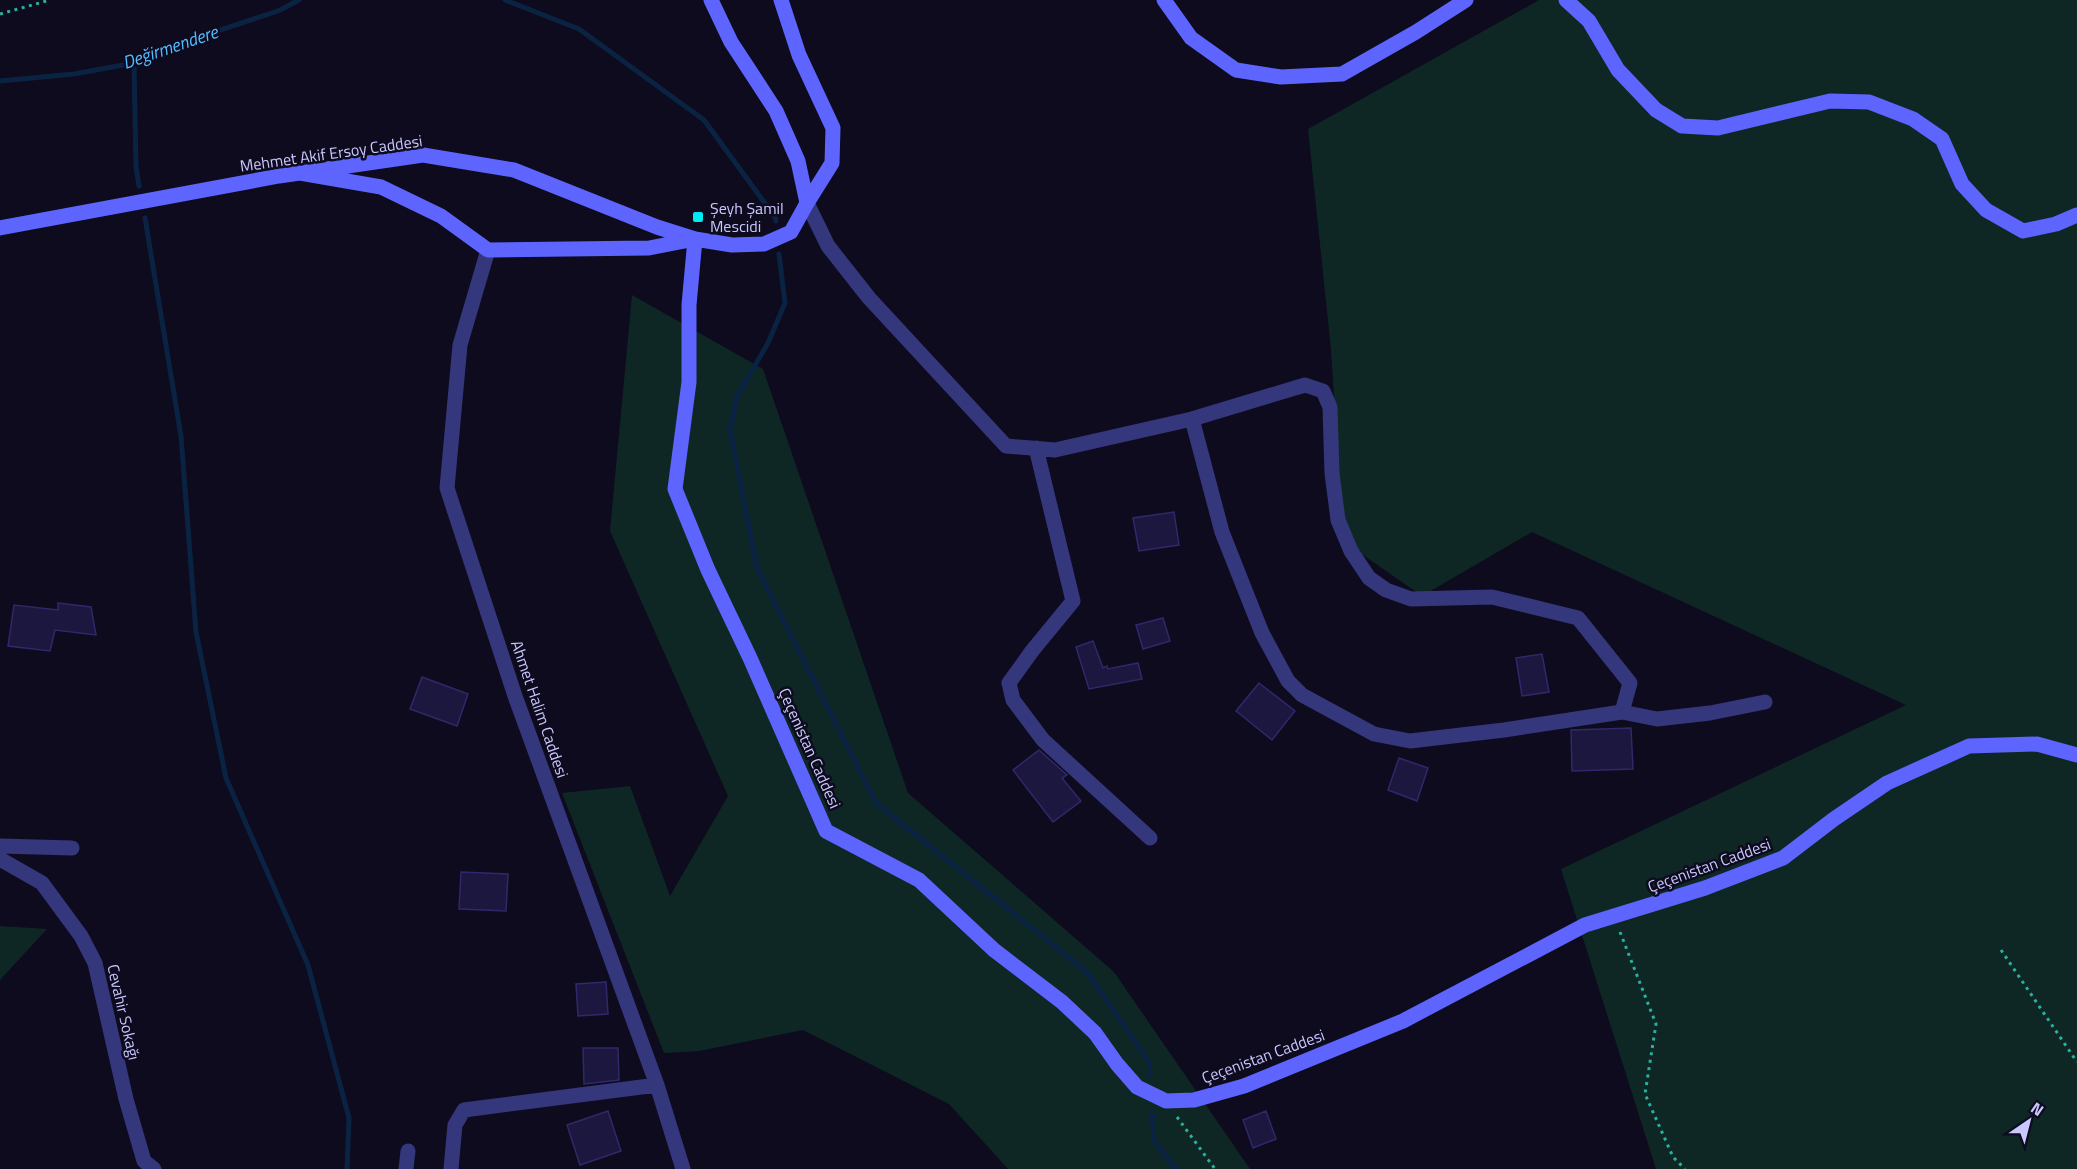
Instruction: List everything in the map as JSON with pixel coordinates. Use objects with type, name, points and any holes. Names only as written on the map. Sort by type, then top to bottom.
[{"type":"street","points":[[711,0],[731,42],[776,111],[798,161],[807,203],[828,246],[869,298],[1006,446],[1055,450],[1192,418],[1305,385],[1323,391],[1330,407],[1332,473],[1338,520],[1351,551],[1369,578],[1386,590],[1411,599],[1492,597],[1578,618],[1630,684],[1623,712]]},
{"type":"street","name":"Mehmet Akif Ersoy Caddesi","points":[[0,228],[300,173],[423,155],[514,170],[657,227],[695,239],[732,245],[764,244],[791,232],[832,162],[833,128],[799,55],[781,0]]},
{"type":"street","points":[[1164,0],[1191,38],[1236,70],[1281,77],[1342,74],[1416,32],[1466,0]]},
{"type":"street","points":[[1566,0],[1589,21],[1618,70],[1656,110],[1682,126],[1719,128],[1830,100],[1869,102],[1913,119],[1942,139],[1962,184],[1986,210],[2023,231],[2056,224],[2077,215]]},
{"type":"street","points":[[300,173],[381,187],[441,216],[488,250],[649,248],[695,239]]},
{"type":"street","name":"Çeçenistan Caddesi","points":[[695,239],[689,306],[689,382],[675,489],[708,570],[750,657],[826,831],[919,880],[994,950],[1062,1002],[1095,1033],[1137,1087],[1166,1101],[1194,1100],[1244,1086],[1402,1021],[1585,926],[1705,888],[1783,858],[1834,819],[1887,783],[1969,746],[2037,744],[2077,755]]},
{"type":"street","name":"Ahmet Halim Caddesi","points":[[488,250],[460,345],[447,488],[515,696],[657,1085],[683,1169]]},
{"type":"street","points":[[1192,418],[1222,532],[1258,623],[1288,681],[1302,695],[1374,734],[1410,741],[1623,712],[1657,719],[1710,713],[1765,702]]},
{"type":"street","points":[[1036,448],[1073,601],[1032,651],[1010,683],[1013,700],[1043,740],[1150,838]]},
{"type":"street","points":[[0,846],[72,849]]},
{"type":"street","name":"Cevahir Sokağı","points":[[0,859],[42,883],[81,936],[95,963],[132,1120],[144,1161],[154,1169]]},
{"type":"street","points":[[451,1169],[455,1125],[464,1110],[657,1085]]},
{"type":"street","points":[[406,1169],[408,1151]]},
{"type":"path","points":[[0,14],[50,0]]},
{"type":"path","points":[[1614,916],[1656,1024],[1645,1094],[1673,1157],[1685,1169]]},
{"type":"path","points":[[2001,950],[2077,1062]]},
{"type":"path","points":[[1166,1101],[1215,1169]]},
{"type":"green space","points":[[1539,0],[2077,0],[2077,1169],[1656,1169],[1561,869],[1906,705],[1532,532],[1422,596],[1343,541],[1331,350],[1308,129]]},
{"type":"green space","points":[[632,295],[763,369],[908,793],[1114,972],[1250,1169],[1008,1169],[949,1104],[803,1030],[699,1051],[664,1053],[562,793],[630,786],[670,896],[728,796],[610,531]]},
{"type":"green space","points":[[0,926],[47,929],[0,980]]},
{"type":"building","points":[[1174,512],[1179,545],[1139,551],[1133,518]]},
{"type":"building","points":[[58,603],[91,607],[96,635],[55,630],[50,651],[8,646],[14,605],[58,610]]},
{"type":"building","points":[[1163,618],[1170,641],[1143,649],[1136,625]]},
{"type":"building","points":[[1093,641],[1103,668],[1138,663],[1142,679],[1089,689],[1076,647]]},
{"type":"building","points":[[1542,654],[1549,692],[1522,696],[1516,658]]},
{"type":"building","points":[[422,677],[468,694],[457,726],[410,709]]},
{"type":"building","points":[[1259,683],[1295,711],[1272,740],[1236,711]]},
{"type":"building","points":[[1631,728],[1633,769],[1572,771],[1571,730]]},
{"type":"building","points":[[1039,750],[1067,775],[1062,778],[1081,801],[1053,822],[1013,770]]},
{"type":"building","points":[[1399,758],[1428,768],[1417,801],[1388,790]]},
{"type":"building","points":[[461,872],[508,874],[506,911],[459,909]]},
{"type":"building","points":[[606,982],[608,1014],[578,1016],[576,984]]},
{"type":"building","points":[[583,1048],[618,1048],[619,1080],[584,1084]]},
{"type":"building","points":[[608,1111],[621,1151],[580,1165],[567,1125]]},
{"type":"building","points":[[1266,1111],[1276,1139],[1253,1148],[1243,1120]]},
{"type":"waterway","name":"Değirmendere","points":[[0,81],[74,74],[134,63],[190,40],[278,11],[299,0]]},
{"type":"waterway","points":[[505,0],[579,29],[704,120],[776,221]]},
{"type":"waterway","points":[[134,63],[136,167],[139,186]]},
{"type":"waterway","points":[[145,218],[181,436],[196,632],[226,778],[308,965],[349,1118],[347,1169]]},
{"type":"waterway","points":[[779,254],[785,303],[768,343],[737,396],[730,430],[757,568],[876,803],[1087,972],[1149,1062],[1150,1076]]},
{"type":"waterway","points":[[1152,1112],[1154,1141],[1176,1169]]},
{"type":"place","name":"Şeyh Şamil Mescidi","points":[[698,217]]}]
